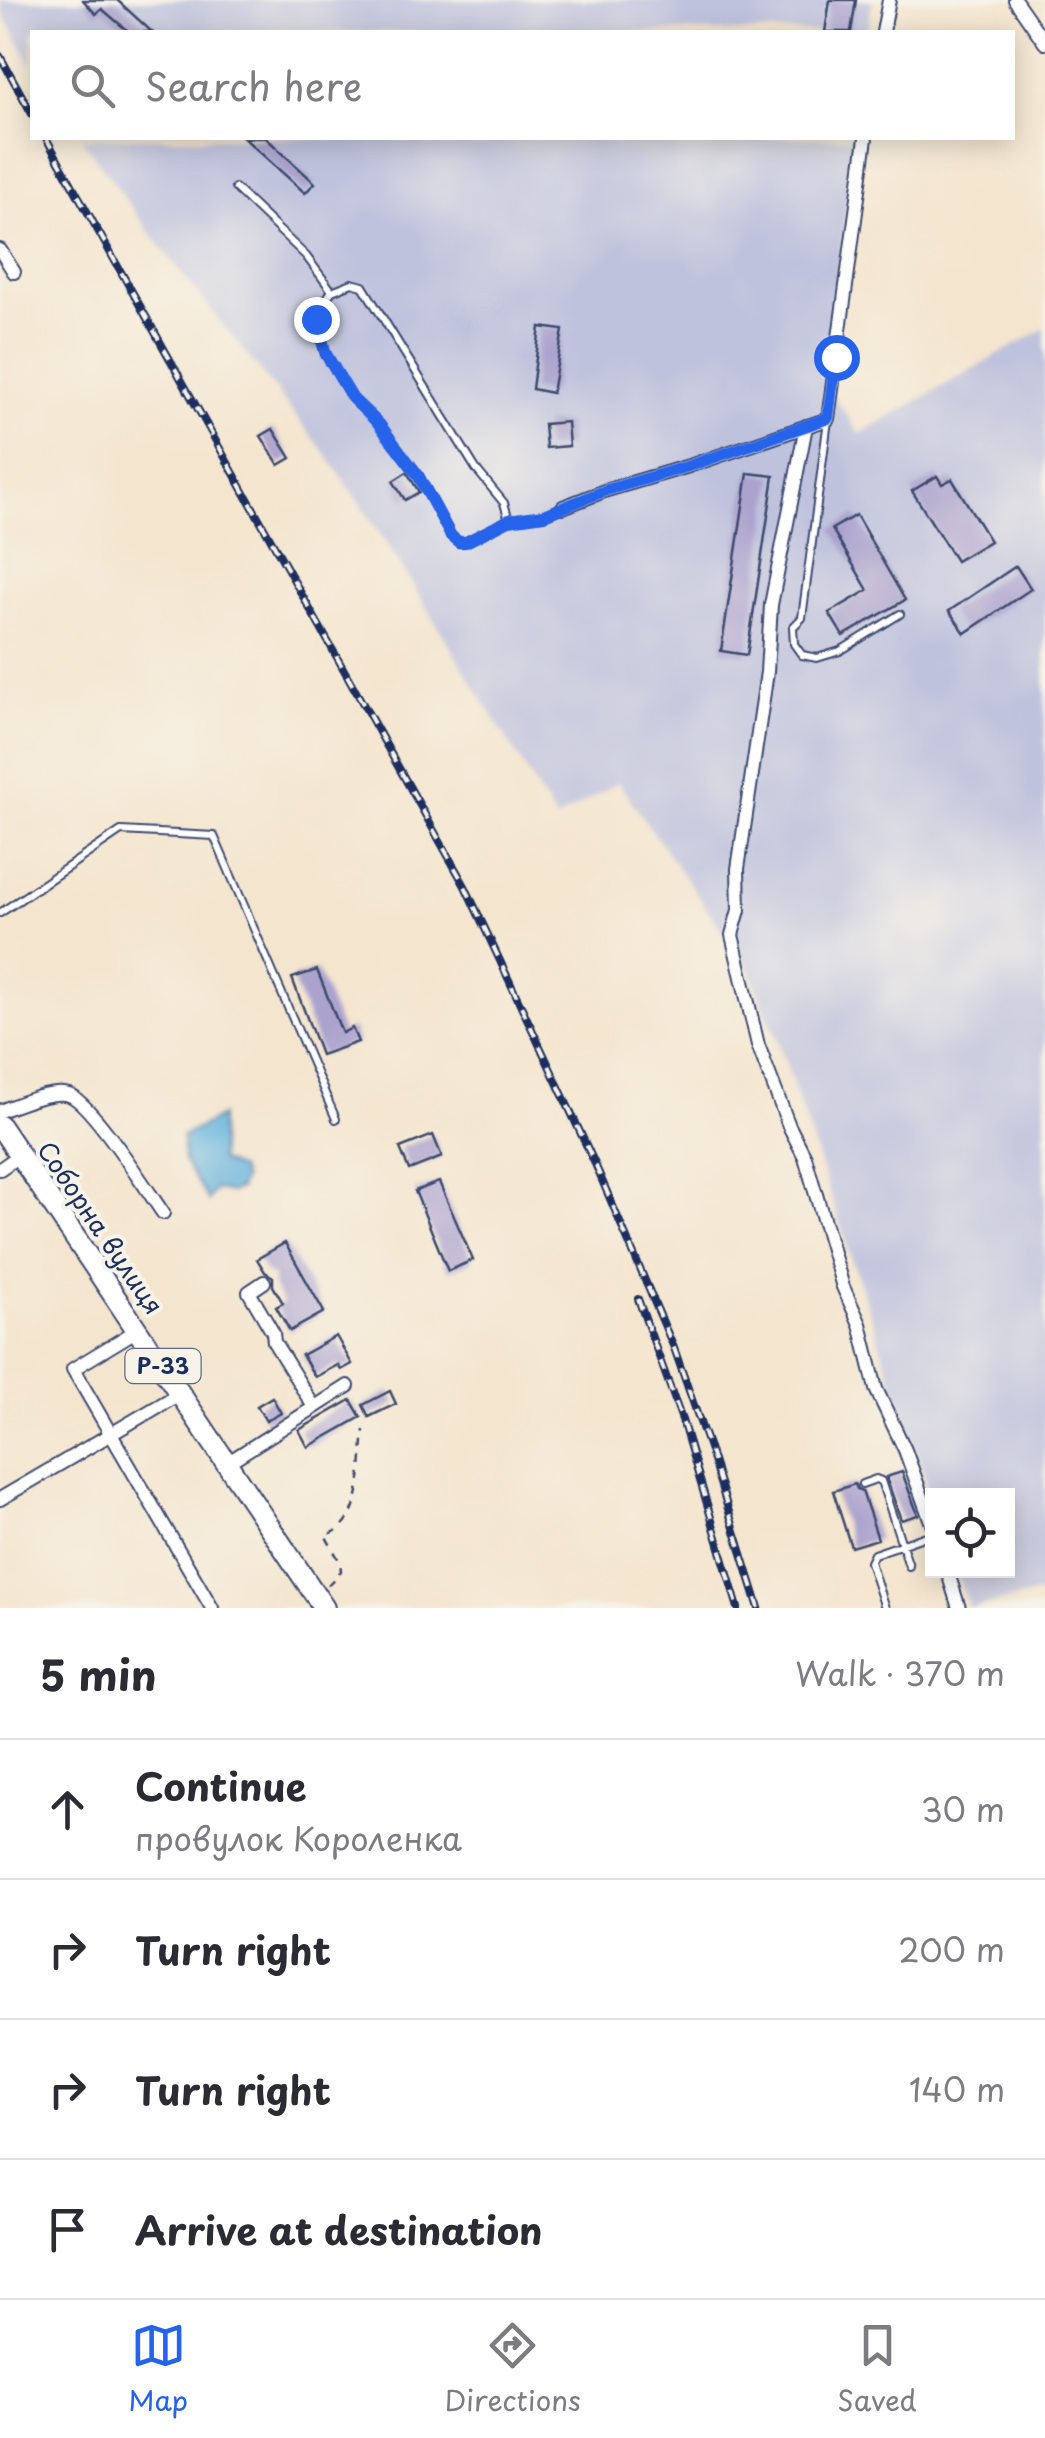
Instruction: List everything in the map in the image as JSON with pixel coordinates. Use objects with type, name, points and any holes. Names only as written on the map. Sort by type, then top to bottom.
[{"type":"main road","name":"Соборна вулиця","points":[[0,1126],[319,1601]]},
{"type":"street","points":[[884,30],[889,0]]},
{"type":"street","points":[[1015,0],[1045,44]]},
{"type":"street","points":[[564,507],[828,418],[866,140]]},
{"type":"street","points":[[0,250],[14,272]]},
{"type":"street","points":[[806,426],[771,605],[767,672],[738,869],[740,910],[732,935],[758,1045],[788,1126],[805,1158],[844,1286],[860,1324],[876,1389],[925,1505]]},
{"type":"street","points":[[0,1111],[51,1095],[67,1094],[81,1102],[163,1213]]},
{"type":"street","points":[[0,1169],[20,1155]]},
{"type":"street","points":[[264,1282],[249,1292],[314,1407]]},
{"type":"street","points":[[139,1329],[73,1369],[212,1608]]},
{"type":"street","points":[[227,1463],[348,1386]]},
{"type":"street","points":[[0,1499],[181,1393]]},
{"type":"street","points":[[950,1578],[959,1608]]},
{"type":"lane","points":[[234,188],[306,256],[332,291]]},
{"type":"lane","points":[[509,520],[504,502],[476,469],[363,286],[352,283],[332,291],[316,319],[326,354],[352,398],[379,424],[418,475],[451,536],[466,542],[509,520],[544,515],[564,507]]},
{"type":"lane","points":[[828,418],[802,618],[792,627],[794,644],[802,655],[818,658],[840,651],[900,614]]},
{"type":"lane","points":[[0,913],[121,831],[214,836],[336,1119]]},
{"type":"lane","points":[[862,1484],[881,1481],[908,1566]]},
{"type":"lane","points":[[884,1608],[870,1562],[874,1554],[925,1536]]},
{"type":"path","points":[[319,1601],[341,1571],[324,1535],[334,1533],[354,1511],[364,1430]]},
{"type":"shaded area","points":[[0,0],[872,0],[868,30],[30,30],[30,62],[0,7]]},
{"type":"shaded area","points":[[82,140],[855,140],[824,381],[859,434],[1045,328],[1045,1592],[969,1608],[958,1578],[1015,1578],[1015,1488],[928,1488],[785,1060],[750,970],[618,782],[556,820],[392,551],[326,454],[158,243]]},
{"type":"water","points":[[220,1116],[220,1161],[239,1169],[243,1179],[239,1189],[230,1193],[215,1189],[208,1200],[184,1162],[182,1137]]},
{"type":"building","points":[[83,0],[117,0],[150,30],[127,30],[102,9],[96,14]]},
{"type":"building","points":[[830,0],[856,0],[851,30],[825,30]]},
{"type":"building","points":[[246,140],[268,140],[315,183],[305,193]]},
{"type":"building","points":[[540,327],[563,330],[552,393],[532,389]]},
{"type":"building","points":[[567,422],[569,446],[546,448],[544,424]]},
{"type":"building","points":[[273,429],[291,458],[279,465],[261,436]]},
{"type":"building","points":[[407,472],[419,492],[405,500],[393,481]]},
{"type":"building","points":[[748,473],[774,476],[747,655],[721,651]]},
{"type":"building","points":[[937,476],[942,484],[952,479],[990,541],[956,561],[912,491]]},
{"type":"building","points":[[856,515],[905,600],[843,636],[829,613],[868,590],[832,529]]},
{"type":"building","points":[[1016,566],[1031,589],[965,633],[949,611]]},
{"type":"building","points":[[317,970],[342,1033],[352,1028],[358,1042],[321,1055],[292,978]]},
{"type":"building","points":[[433,1135],[442,1157],[409,1170],[400,1148]]},
{"type":"building","points":[[439,1182],[473,1260],[448,1271],[415,1191]]},
{"type":"building","points":[[285,1243],[324,1312],[290,1331],[276,1307],[283,1303],[273,1286],[273,1277],[257,1259]]},
{"type":"building","points":[[336,1336],[352,1364],[341,1370],[338,1365],[315,1377],[302,1355]]},
{"type":"building","points":[[390,1391],[396,1404],[369,1417],[363,1405]]},
{"type":"building","points":[[272,1397],[281,1413],[266,1421],[257,1406]]},
{"type":"building","points":[[351,1400],[361,1417],[308,1447],[299,1430]]},
{"type":"building","points":[[902,1472],[918,1515],[901,1520],[886,1477]]},
{"type":"building","points":[[855,1484],[862,1491],[878,1539],[851,1547],[833,1491]]},
{"type":"railway","points":[[0,56],[30,110]]},
{"type":"railway","points":[[47,140],[465,886],[595,1164],[674,1348],[759,1608]]},
{"type":"railway","points":[[638,1299],[682,1420],[738,1608]]},
{"type":"route","points":[[316,319],[326,354],[352,398],[379,424],[418,475],[451,536],[459,542],[509,520],[544,515],[607,490],[828,418],[836,357]]}]
